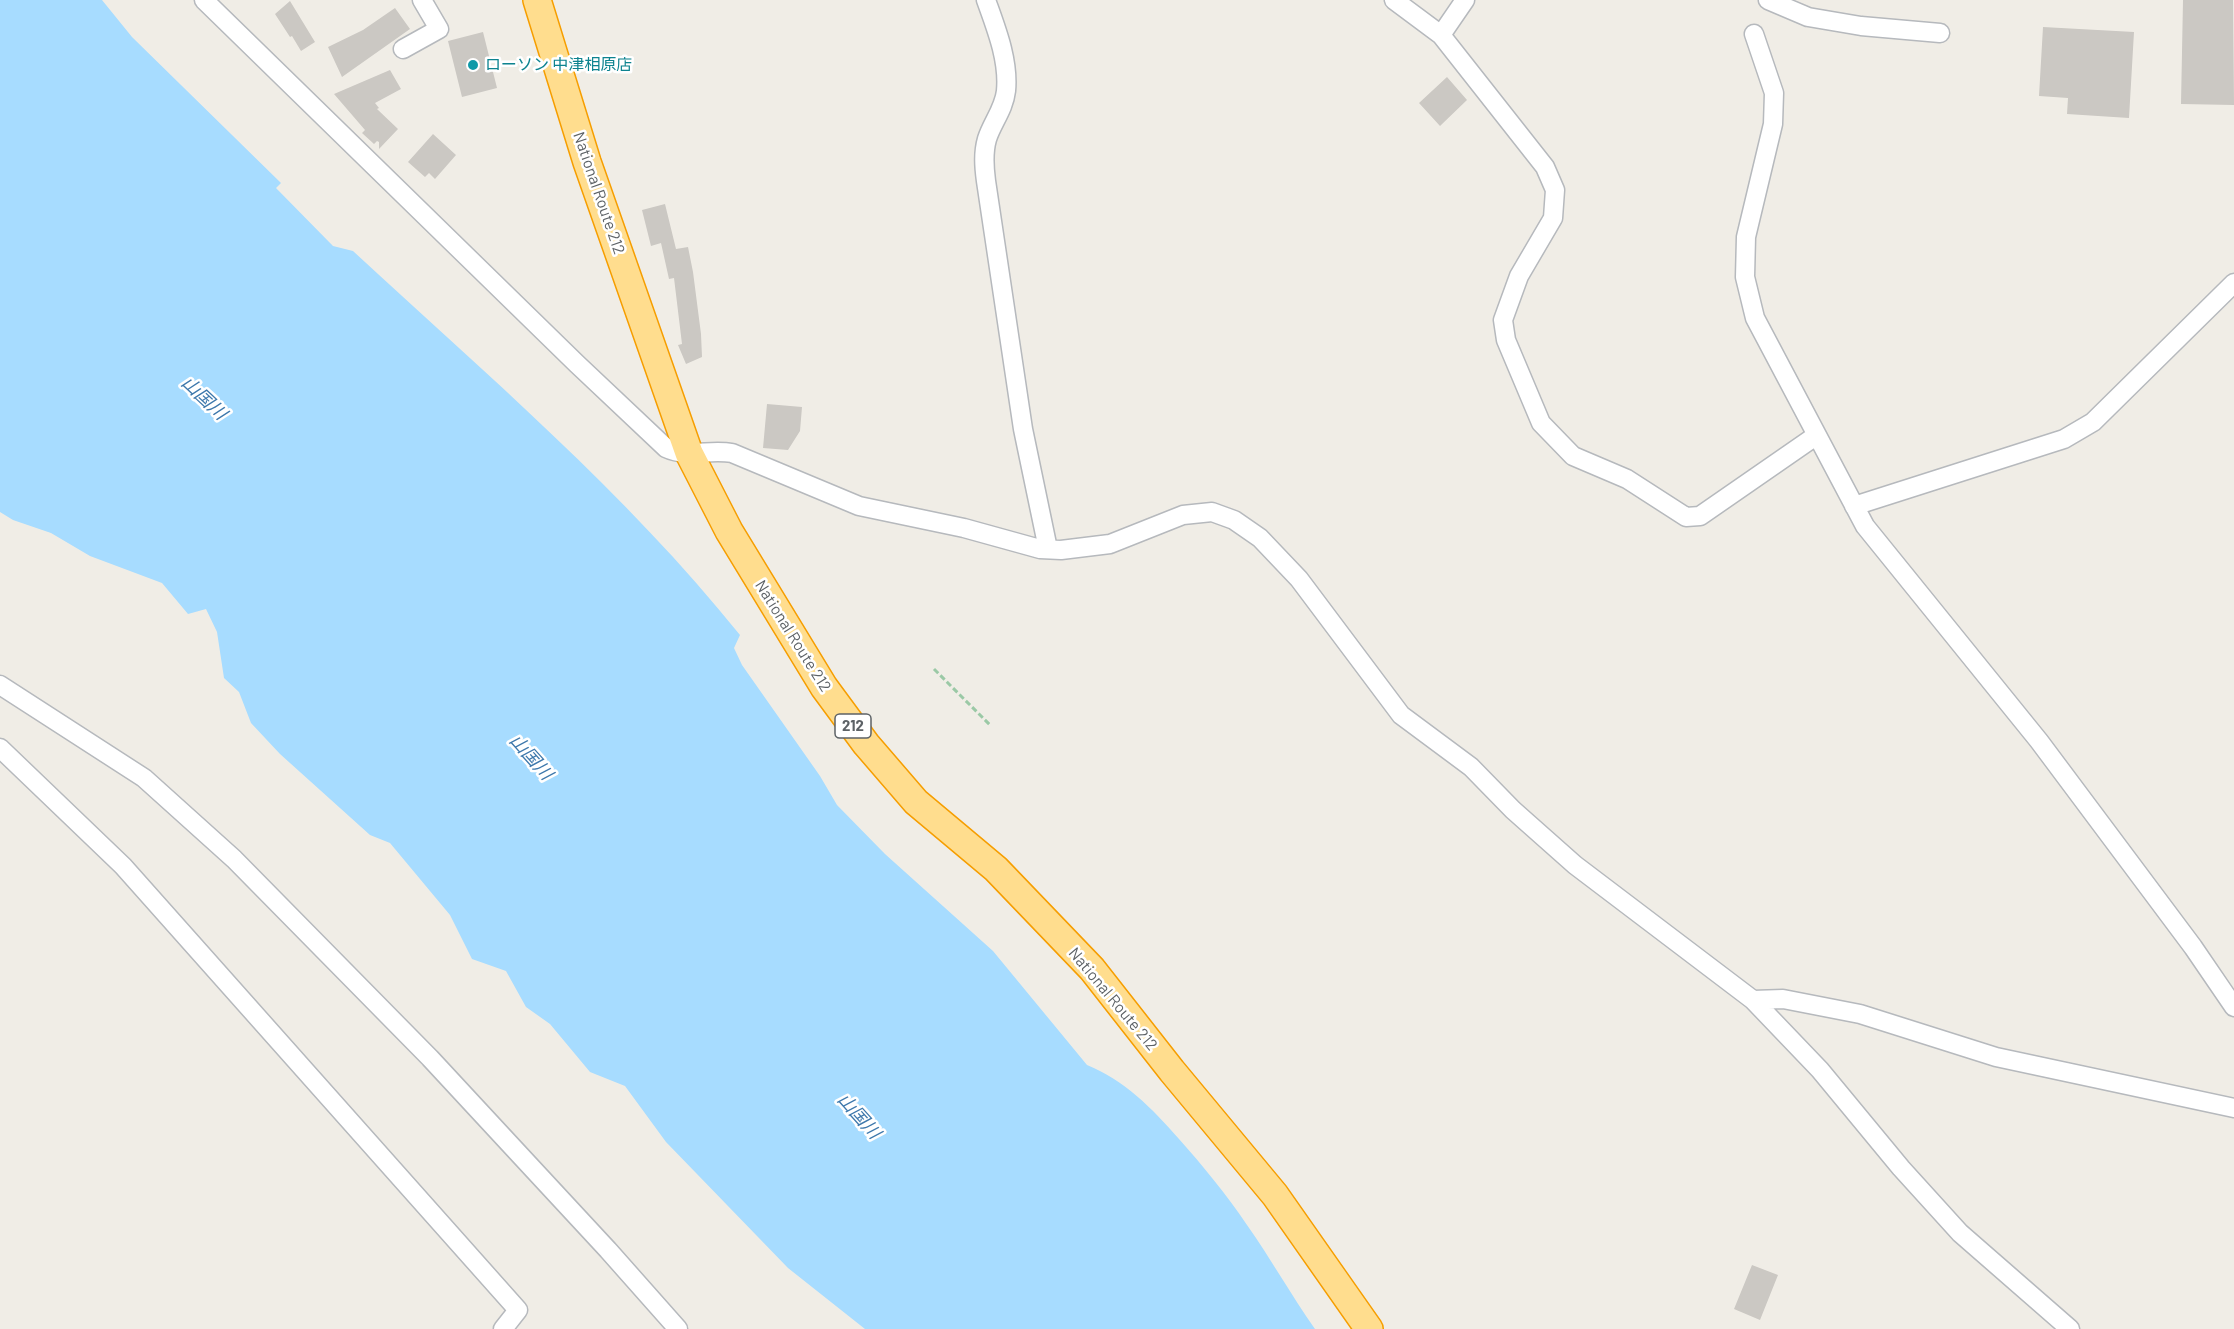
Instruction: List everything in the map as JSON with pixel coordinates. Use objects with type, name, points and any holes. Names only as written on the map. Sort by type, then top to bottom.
[{"type":"highway","name":"National Route 212","points":[[537,0],[587,162],[689,453],[729,531],[824,687],[866,744],[916,802],[996,869],[1092,969],[1172,1071],[1275,1195],[1369,1329]]},
{"type":"street","points":[[204,0],[593,380],[666,448],[674,452],[689,453],[711,450],[732,453],[859,506],[964,528],[1048,549],[1061,550],[1110,544],[1183,515],[1212,512],[1234,520],[1260,537],[1299,579],[1401,715],[1471,767],[1514,810],[1575,865],[1753,1000],[1820,1070],[1901,1168],[1960,1233],[2070,1329]]},
{"type":"street","points":[[403,49],[439,29],[422,0]]},
{"type":"street","points":[[986,0],[1002,49],[1006,92],[987,138],[983,156],[1023,429],[1048,549]]},
{"type":"street","points":[[1394,0],[1441,35],[1545,167],[1555,190],[1553,218],[1519,276],[1503,320],[1506,340],[1541,423],[1573,456],[1627,479],[1686,517],[1700,516],[1817,435]]},
{"type":"street","points":[[1441,35],[1465,0]]},
{"type":"street","points":[[1768,0],[1808,17],[1861,26],[1940,33]]},
{"type":"street","points":[[1754,34],[1774,93],[1773,124],[1746,237],[1745,277],[1755,318],[1866,526],[2039,741],[2193,947],[2234,1007]]},
{"type":"street","points":[[1854,506],[2064,439],[2093,422],[2234,283]]},
{"type":"street","points":[[0,685],[144,778],[234,860],[430,1058],[678,1329]]},
{"type":"street","points":[[0,748],[123,866],[518,1310],[504,1329]]},
{"type":"street","points":[[1753,1000],[1783,999],[1860,1014],[1996,1057],[2234,1108]]},
{"type":"path","points":[[934,669],[991,726]]},
{"type":"water","name":"山国川","points":[[0,0],[102,0],[132,37],[281,183],[276,188],[333,246],[353,251],[504,389],[603,484],[650,532],[740,635],[734,648],[742,665],[820,776],[837,805],[885,854],[993,951],[1087,1065],[1125,1087],[1169,1128],[1231,1203],[1315,1329],[865,1329],[788,1268],[666,1142],[625,1086],[590,1072],[550,1024],[526,1007],[506,971],[472,959],[450,915],[390,843],[370,835],[280,754],[251,723],[239,692],[224,678],[217,632],[206,609],[188,614],[162,583],[90,556],[51,533],[13,520],[0,512]]},
{"type":"building","points":[[2183,0],[2233,0],[2234,105],[2181,104]]},
{"type":"building","points":[[290,1],[315,42],[301,51],[275,14]]},
{"type":"building","points":[[395,8],[410,29],[342,77],[328,47],[363,30]]},
{"type":"building","points":[[2043,27],[2134,32],[2129,118],[2067,114],[2068,98],[2039,96]]},
{"type":"building","name":"ローソン 中津相原店","points":[[483,32],[497,88],[462,97],[448,41]]},
{"type":"building","points":[[390,70],[401,89],[375,103],[379,108],[377,109],[398,129],[379,149],[379,142],[374,144],[362,133],[365,130],[334,94]]},
{"type":"building","points":[[1447,77],[1467,100],[1440,126],[1419,103]]},
{"type":"building","points":[[433,134],[456,155],[435,179],[429,173],[425,177],[408,162]]},
{"type":"building","points":[[665,204],[676,249],[688,247],[693,272],[702,357],[686,364],[678,345],[682,344],[674,278],[669,279],[661,243],[651,246],[642,210]]},
{"type":"building","points":[[767,404],[802,407],[800,431],[788,450],[763,448]]},
{"type":"building","points":[[1752,1265],[1778,1275],[1760,1320],[1734,1309]]},
{"type":"place","name":"ローソン 中津相原店","points":[[473,65]]}]
